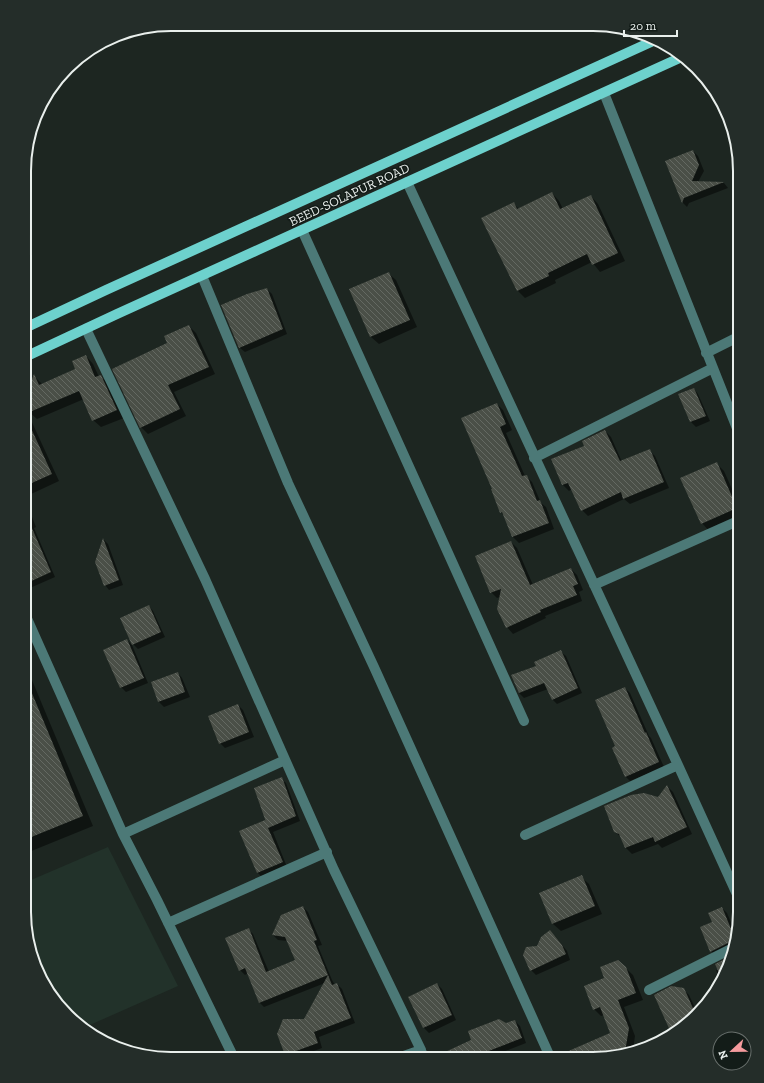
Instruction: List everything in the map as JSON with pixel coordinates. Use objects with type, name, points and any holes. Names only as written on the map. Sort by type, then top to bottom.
[{"type":"main road","name":"BEED-SOLAPUR ROAD","points":[[31,325],[649,43]]},
{"type":"main road","name":"BEED-SOLAPUR ROAD","points":[[31,354],[677,59]]},
{"type":"street","points":[[604,93],[733,418]]},
{"type":"street","points":[[407,182],[733,886]]},
{"type":"street","points":[[302,230],[524,721]]},
{"type":"street","points":[[202,276],[288,483],[377,674],[548,1052]]},
{"type":"street","points":[[86,329],[204,579],[326,852],[421,1052]]},
{"type":"street","points":[[706,353],[733,340]]},
{"type":"street","points":[[534,458],[713,368]]},
{"type":"street","points":[[594,585],[733,523]]},
{"type":"street","points":[[31,630],[123,834],[231,1052]]},
{"type":"street","points":[[123,834],[285,760]]},
{"type":"street","points":[[525,835],[678,765]]},
{"type":"street","points":[[168,923],[326,852]]},
{"type":"street","points":[[650,990],[727,951]]},
{"type":"shaded area","points":[[108,847],[178,986],[89,1025],[86,1023],[72,1011],[60,997],[45,974],[38,957],[31,921],[31,880]]},
{"type":"building","points":[[693,150],[699,165],[692,181],[724,182],[684,198],[682,203],[665,161]]},
{"type":"building","points":[[552,192],[560,209],[591,195],[618,253],[592,265],[587,254],[548,273],[549,276],[517,291],[481,218],[514,202],[517,209]]},
{"type":"building","points":[[389,272],[410,320],[370,337],[349,289]]},
{"type":"building","points":[[267,288],[283,329],[239,348],[221,305],[247,294]]},
{"type":"building","points":[[189,325],[209,367],[168,385],[180,409],[140,428],[112,369],[167,343],[164,336]]},
{"type":"building","points":[[86,355],[95,377],[101,375],[117,410],[92,421],[79,391],[31,411],[31,382],[34,374],[39,385],[75,369],[72,361]]},
{"type":"building","points":[[694,388],[706,416],[690,422],[678,394]]},
{"type":"building","points":[[497,403],[506,424],[500,427],[522,476],[527,475],[537,501],[540,500],[549,523],[512,537],[502,512],[500,513],[492,489],[461,418]]},
{"type":"building","points":[[31,428],[52,474],[31,483]]},
{"type":"building","points":[[605,430],[620,461],[650,449],[664,482],[623,499],[621,492],[581,511],[568,483],[562,485],[551,459],[584,446],[582,441]]},
{"type":"building","points":[[717,462],[733,499],[733,510],[701,524],[680,478]]},
{"type":"building","points":[[31,526],[51,572],[31,581]]},
{"type":"building","points":[[103,538],[119,580],[104,586],[95,562]]},
{"type":"building","points":[[511,541],[530,585],[571,568],[578,584],[573,586],[577,595],[540,610],[541,612],[506,628],[497,609],[501,589],[490,593],[475,556]]},
{"type":"building","points":[[149,605],[161,632],[132,645],[120,618]]},
{"type":"building","points":[[127,639],[144,678],[120,688],[103,650]]},
{"type":"building","points":[[561,650],[578,688],[552,700],[544,683],[519,693],[511,675],[536,666],[534,662]]},
{"type":"building","points":[[178,672],[185,692],[158,702],[151,682]]},
{"type":"building","points":[[625,687],[659,762],[625,777],[612,748],[615,746],[595,700]]},
{"type":"building","points":[[31,691],[83,816],[31,837]]},
{"type":"building","points":[[238,704],[249,732],[219,744],[208,716]]},
{"type":"building","points":[[282,777],[296,816],[268,828],[283,862],[257,873],[239,831],[265,820],[266,822],[254,788]]},
{"type":"building","points":[[667,785],[687,827],[655,842],[653,837],[625,848],[619,834],[614,832],[604,806],[631,795],[644,793],[658,797]]},
{"type":"building","points":[[582,875],[595,906],[552,924],[539,893]]},
{"type":"building","points":[[303,906],[317,940],[314,941],[328,975],[259,1003],[245,968],[239,971],[225,938],[249,928],[266,972],[295,960],[285,937],[272,935],[281,915]]},
{"type":"building","points":[[722,907],[732,931],[729,942],[710,952],[700,927],[712,922],[708,913]]},
{"type":"building","points":[[550,930],[562,945],[566,954],[530,971],[523,955],[526,947],[537,946],[541,937]]},
{"type":"building","points":[[725,959],[719,974],[715,964]]},
{"type":"building","points":[[618,960],[626,967],[636,993],[618,1000],[629,1028],[626,1048],[602,1052],[566,1052],[610,1033],[600,1007],[593,1010],[584,986],[604,978],[600,967]]},
{"type":"building","points":[[328,975],[332,985],[337,983],[351,1018],[314,1032],[318,1043],[293,1052],[284,1052],[277,1034],[283,1019],[304,1019]]},
{"type":"building","points":[[437,983],[452,1015],[423,1028],[408,997]]},
{"type":"building","points":[[671,986],[684,988],[693,1009],[669,1029],[654,995]]},
{"type":"building","points":[[499,1019],[506,1023],[515,1020],[522,1038],[486,1052],[445,1052],[471,1040],[468,1031]]}]
